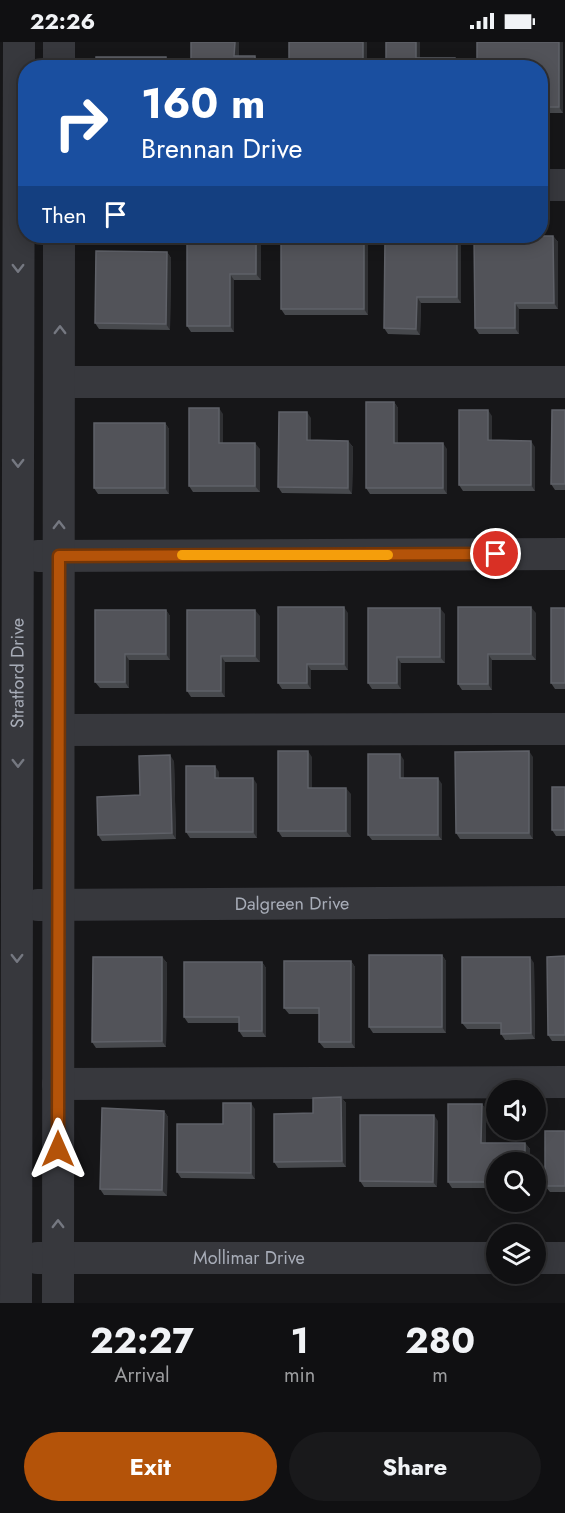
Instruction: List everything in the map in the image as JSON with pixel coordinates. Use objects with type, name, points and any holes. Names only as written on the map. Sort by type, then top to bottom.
[{"type":"street","name":"Stratford Drive","points":[[18,60],[19,42]]},
{"type":"street","points":[[59,42],[59,60]]},
{"type":"street","name":"Stratford Drive","points":[[16,1303],[8,1258],[9,383],[18,73]]},
{"type":"street","points":[[548,185],[565,185]]},
{"type":"street","points":[[58,1303],[59,243]]},
{"type":"street","points":[[60,382],[565,382]]},
{"type":"street","points":[[9,557],[565,554]]},
{"type":"street","points":[[59,730],[565,729]]},
{"type":"street","name":"Dalgreen Drive","points":[[9,905],[565,902]]},
{"type":"street","points":[[58,1084],[565,1082]]},
{"type":"street","name":"Mollimar Drive","points":[[8,1258],[486,1258]]},
{"type":"street","points":[[546,1258],[565,1258]]},
{"type":"building","points":[[191,42],[235,42],[234,56],[255,56],[255,60],[191,60]]},
{"type":"building","points":[[289,42],[363,42],[363,60],[289,60]]},
{"type":"building","points":[[386,42],[416,42],[416,58],[455,58],[455,60],[386,60]]},
{"type":"building","points":[[477,42],[559,42],[559,107],[548,107],[548,60],[477,60]]},
{"type":"building","points":[[96,57],[166,57],[166,60],[96,60]]},
{"type":"building","points":[[548,236],[553,236],[554,303],[515,303],[515,328],[475,328],[474,243],[548,243]]},
{"type":"building","points":[[187,243],[256,243],[256,274],[230,274],[230,326],[187,326]]},
{"type":"building","points":[[281,243],[364,243],[364,309],[281,309]]},
{"type":"building","points":[[385,243],[457,243],[457,297],[417,297],[416,329],[384,328]]},
{"type":"building","points":[[96,251],[167,252],[166,324],[95,323]]},
{"type":"building","points":[[366,402],[394,402],[394,443],[443,443],[443,488],[366,488]]},
{"type":"building","points":[[189,408],[219,408],[219,443],[255,443],[255,486],[189,486]]},
{"type":"building","points":[[459,410],[488,410],[488,440],[531,441],[531,485],[459,485]]},
{"type":"building","points":[[552,410],[565,410],[565,484],[551,484]]},
{"type":"building","points":[[279,412],[307,412],[307,440],[348,441],[348,488],[278,487]]},
{"type":"building","points":[[94,423],[165,423],[165,488],[94,488]]},
{"type":"building","points":[[278,607],[344,607],[344,664],[307,664],[307,683],[278,683]]},
{"type":"building","points":[[458,607],[531,607],[531,654],[488,654],[488,684],[458,684]]},
{"type":"building","points":[[368,608],[440,608],[440,657],[397,657],[397,683],[368,683]]},
{"type":"building","points":[[551,608],[565,608],[565,683],[551,683]]},
{"type":"building","points":[[95,610],[166,610],[166,654],[125,654],[125,682],[95,682]]},
{"type":"building","points":[[187,610],[255,610],[255,656],[221,656],[221,691],[187,691]]},
{"type":"building","points":[[278,751],[308,751],[308,788],[346,788],[346,831],[278,831]]},
{"type":"building","points":[[529,751],[529,833],[456,833],[455,752]]},
{"type":"building","points":[[368,754],[400,754],[400,778],[438,778],[438,835],[368,835]]},
{"type":"building","points":[[170,755],[172,833],[98,835],[97,797],[140,795],[139,756]]},
{"type":"building","points":[[186,766],[215,766],[215,778],[253,778],[253,832],[186,832]]},
{"type":"building","points":[[552,787],[565,787],[565,830],[552,830]]},
{"type":"building","points":[[369,955],[442,955],[442,1027],[369,1027]]},
{"type":"building","points":[[565,956],[565,1035],[548,1035],[547,957]]},
{"type":"building","points":[[93,957],[162,957],[162,1041],[92,1042]]},
{"type":"building","points":[[462,957],[530,957],[531,1033],[501,1034],[501,1023],[462,1023]]},
{"type":"building","points":[[284,961],[351,961],[351,1042],[319,1042],[319,1008],[284,1008]]},
{"type":"building","points":[[184,962],[262,962],[262,1031],[239,1031],[239,1017],[184,1017]]},
{"type":"building","points":[[341,1097],[342,1161],[274,1162],[274,1114],[313,1113],[313,1098]]},
{"type":"building","points":[[223,1103],[251,1103],[251,1173],[177,1172],[177,1124],[223,1124]]},
{"type":"building","points":[[448,1104],[482,1104],[481,1143],[525,1143],[525,1152],[486,1152],[486,1182],[448,1182]]},
{"type":"building","points":[[102,1108],[164,1111],[162,1190],[100,1189]]},
{"type":"building","points":[[360,1115],[434,1115],[433,1182],[360,1181]]},
{"type":"building","points":[[546,1131],[565,1131],[565,1186],[546,1186]]},
{"type":"slow traffic","points":[[182,555],[388,555]]},
{"type":"route","points":[[58,1149],[59,556],[496,554]]}]
